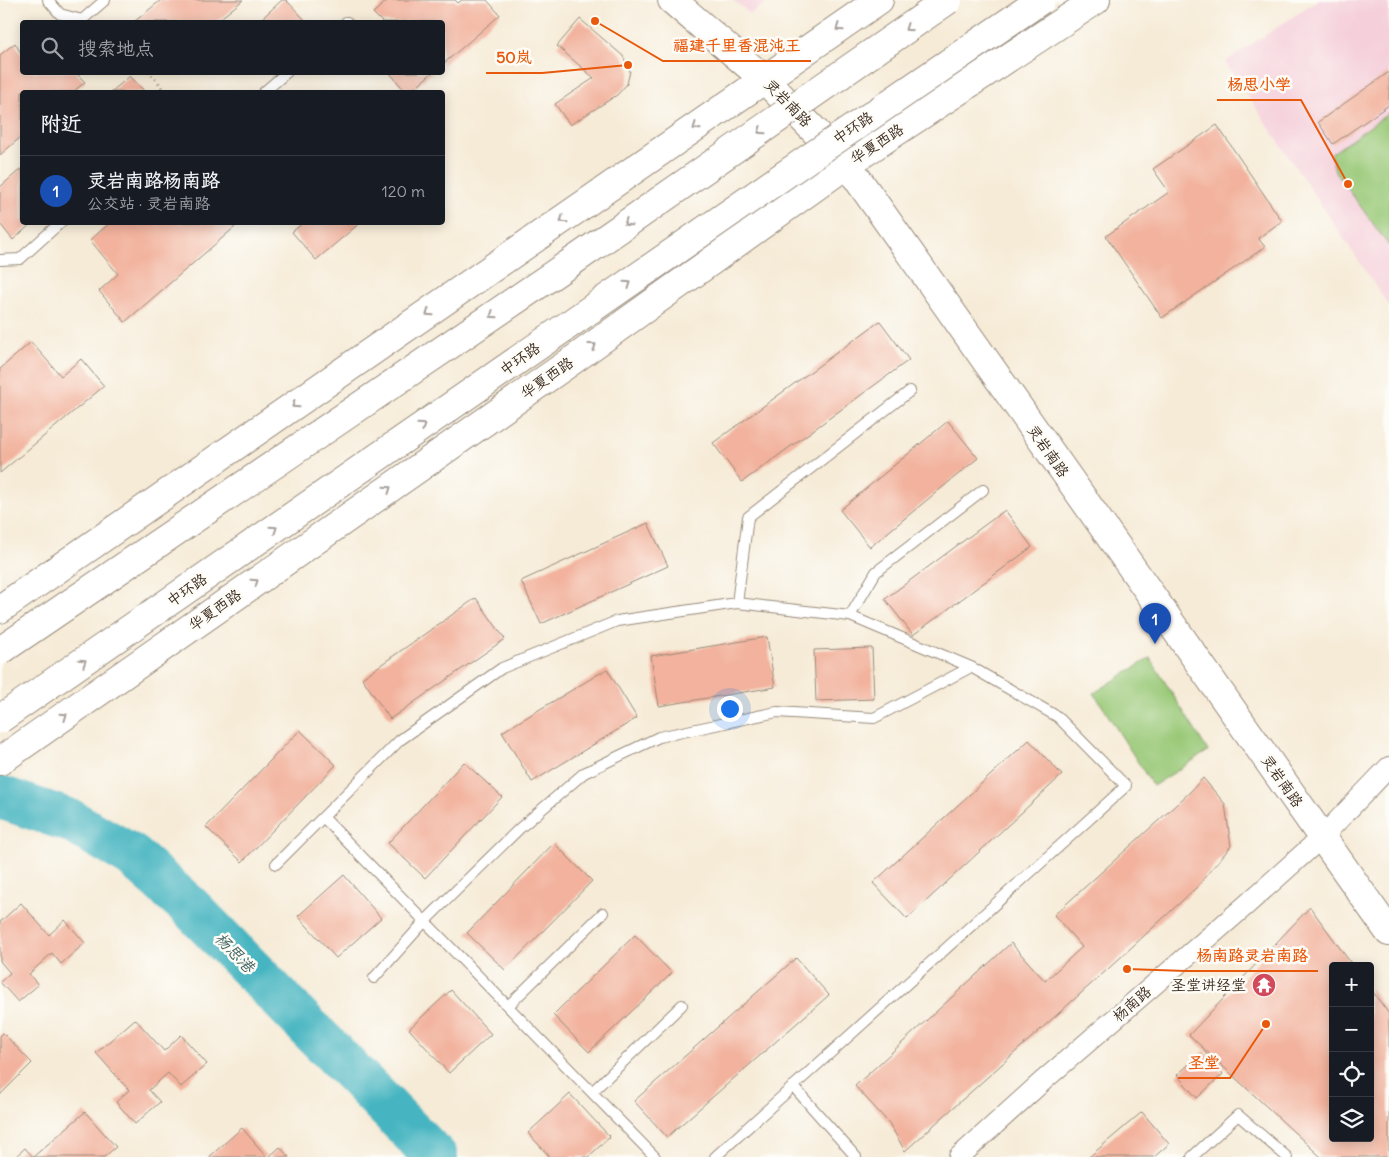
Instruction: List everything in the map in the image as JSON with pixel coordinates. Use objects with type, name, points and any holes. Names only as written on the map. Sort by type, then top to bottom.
[{"type":"main road","name":"灵岩南路","points":[[672,0],[764,79],[847,164],[1389,932]]},
{"type":"main road","points":[[0,609],[879,0]]},
{"type":"main road","points":[[0,651],[576,259],[948,0]]},
{"type":"main road","name":"中环路","points":[[0,719],[809,158],[1041,0]]},
{"type":"main road","name":"华夏西路","points":[[0,761],[573,360],[847,164],[1096,0]]},
{"type":"street","name":"杨南路","points":[[959,1157],[1044,1080],[1322,837],[1389,767]]},
{"type":"lane","points":[[48,0],[60,14],[82,20],[104,0]]},
{"type":"lane","points":[[266,90],[284,75]]},
{"type":"lane","points":[[0,260],[20,259],[58,225]]},
{"type":"lane","points":[[737,603],[748,517],[910,391]]},
{"type":"lane","points":[[850,616],[876,572],[983,490]]},
{"type":"lane","points":[[276,864],[400,740],[502,668],[617,621],[737,603],[850,616],[971,668],[1058,717],[1126,786],[715,1157]]},
{"type":"lane","points":[[374,978],[425,921],[520,828],[584,773],[659,737],[777,712],[874,718],[971,668]]},
{"type":"lane","points":[[323,817],[655,1157]]},
{"type":"lane","points":[[508,1006],[603,913]]},
{"type":"lane","points":[[592,1092],[682,1005]]},
{"type":"lane","points":[[793,1086],[856,1157]]},
{"type":"lane","points":[[1192,1157],[1238,1115],[1287,1157]]},
{"type":"path","points":[[151,75],[163,90]]},
{"type":"shaded area","points":[[733,0],[770,0],[750,14]]},
{"type":"shaded area","points":[[1318,0],[1389,0],[1389,306],[1225,62]]},
{"type":"green space","points":[[1389,113],[1389,246],[1335,171],[1331,154]]},
{"type":"green space","points":[[1150,658],[1208,751],[1153,786],[1094,693]]},
{"type":"building","points":[[161,0],[243,0],[218,20],[136,20]]},
{"type":"building","points":[[282,0],[286,0],[305,20],[260,20]]},
{"type":"building","points":[[388,0],[455,0],[458,3],[462,0],[487,0],[500,15],[445,62],[445,20],[380,20],[373,13]]},
{"type":"building","points":[[580,19],[623,56],[630,71],[627,84],[617,95],[570,125],[555,104],[594,78],[557,46]]},
{"type":"building","points":[[15,43],[20,52],[20,75],[78,75],[85,82],[75,90],[20,90],[20,138],[0,155],[0,55]]},
{"type":"building","points":[[1389,72],[1389,105],[1333,144],[1318,122]]},
{"type":"building","points":[[392,75],[430,75],[412,90],[404,90]]},
{"type":"building","points":[[130,76],[143,90],[113,90]]},
{"type":"building","points":[[1217,125],[1282,221],[1258,238],[1265,247],[1162,318],[1106,236],[1169,192],[1153,169]]},
{"type":"building","points":[[20,170],[20,225],[30,225],[13,240],[0,224],[0,187]]},
{"type":"building","points":[[108,225],[233,225],[235,227],[125,322],[99,291],[118,274],[90,240]]},
{"type":"building","points":[[300,225],[357,225],[316,260],[292,232]]},
{"type":"building","points":[[880,321],[909,360],[742,482],[713,443]]},
{"type":"building","points":[[31,342],[61,376],[81,359],[104,386],[0,473],[0,369]]},
{"type":"building","points":[[948,421],[978,458],[870,547],[840,510]]},
{"type":"building","points":[[1005,510],[1032,547],[913,635],[885,599]]},
{"type":"building","points":[[648,523],[668,566],[541,624],[521,581]]},
{"type":"building","points":[[476,598],[505,639],[390,719],[362,678]]},
{"type":"building","points":[[767,637],[775,687],[659,706],[651,656]]},
{"type":"building","points":[[872,648],[874,699],[816,701],[814,650]]},
{"type":"building","points":[[607,669],[637,718],[532,782],[502,732]]},
{"type":"building","points":[[300,730],[336,765],[242,862],[206,827]]},
{"type":"building","points":[[1029,740],[1062,775],[907,919],[873,883]]},
{"type":"building","points":[[464,762],[502,797],[425,878],[388,843]]},
{"type":"building","points":[[1203,778],[1225,804],[1231,846],[1196,888],[905,1151],[889,1123],[855,1086],[1011,943],[1045,981],[1082,947],[1054,915],[1189,793]]},
{"type":"building","points":[[554,843],[592,881],[505,970],[467,933]]},
{"type":"building","points":[[344,875],[381,918],[336,958],[298,916]]},
{"type":"building","points":[[21,903],[49,935],[65,920],[85,943],[61,964],[52,953],[29,974],[38,985],[18,1002],[0,982],[10,973],[0,961],[0,922]]},
{"type":"building","points":[[1310,907],[1350,962],[1329,962],[1329,1142],[1374,1142],[1374,993],[1389,1014],[1389,1157],[1321,1157],[1189,1035]]},
{"type":"building","points":[[635,935],[672,973],[589,1052],[553,1015]]},
{"type":"building","points":[[796,958],[829,995],[667,1137],[634,1101]]},
{"type":"building","points":[[451,990],[491,1034],[449,1073],[409,1029]]},
{"type":"building","points":[[135,1019],[164,1051],[181,1035],[207,1064],[181,1087],[168,1073],[149,1090],[160,1102],[135,1124],[116,1102],[129,1090],[96,1053]]},
{"type":"building","points":[[3,1033],[32,1063],[0,1095],[0,1036]]},
{"type":"building","points":[[1204,1051],[1223,1074],[1197,1098],[1177,1075]]},
{"type":"building","points":[[570,1094],[610,1137],[588,1157],[550,1157],[528,1133]]},
{"type":"building","points":[[85,1112],[116,1147],[104,1157],[33,1157]]},
{"type":"building","points":[[1142,1112],[1169,1144],[1154,1157],[1089,1157]]},
{"type":"building","points":[[242,1128],[267,1157],[209,1157]]},
{"type":"building","points":[[280,1147],[289,1157],[269,1157]]},
{"type":"building","points":[[25,1148],[33,1157],[15,1157]]},
{"type":"waterway","name":"杨思港","points":[[0,797],[71,821],[132,856],[189,906],[436,1157]]},
{"type":"place","name":"福建千里香混沌王","points":[[595,21]]},
{"type":"place","name":"50岚","points":[[628,65]]},
{"type":"place","name":"杨思小学","points":[[1348,184]]},
{"type":"place","name":"灵岩南路杨南路","points":[[1155,644]]},
{"type":"place","name":"杨南路灵岩南路","points":[[1127,969]]},
{"type":"place","name":"圣堂讲经堂","points":[[1264,985]]},
{"type":"place","name":"圣堂","points":[[1266,1024]]}]
